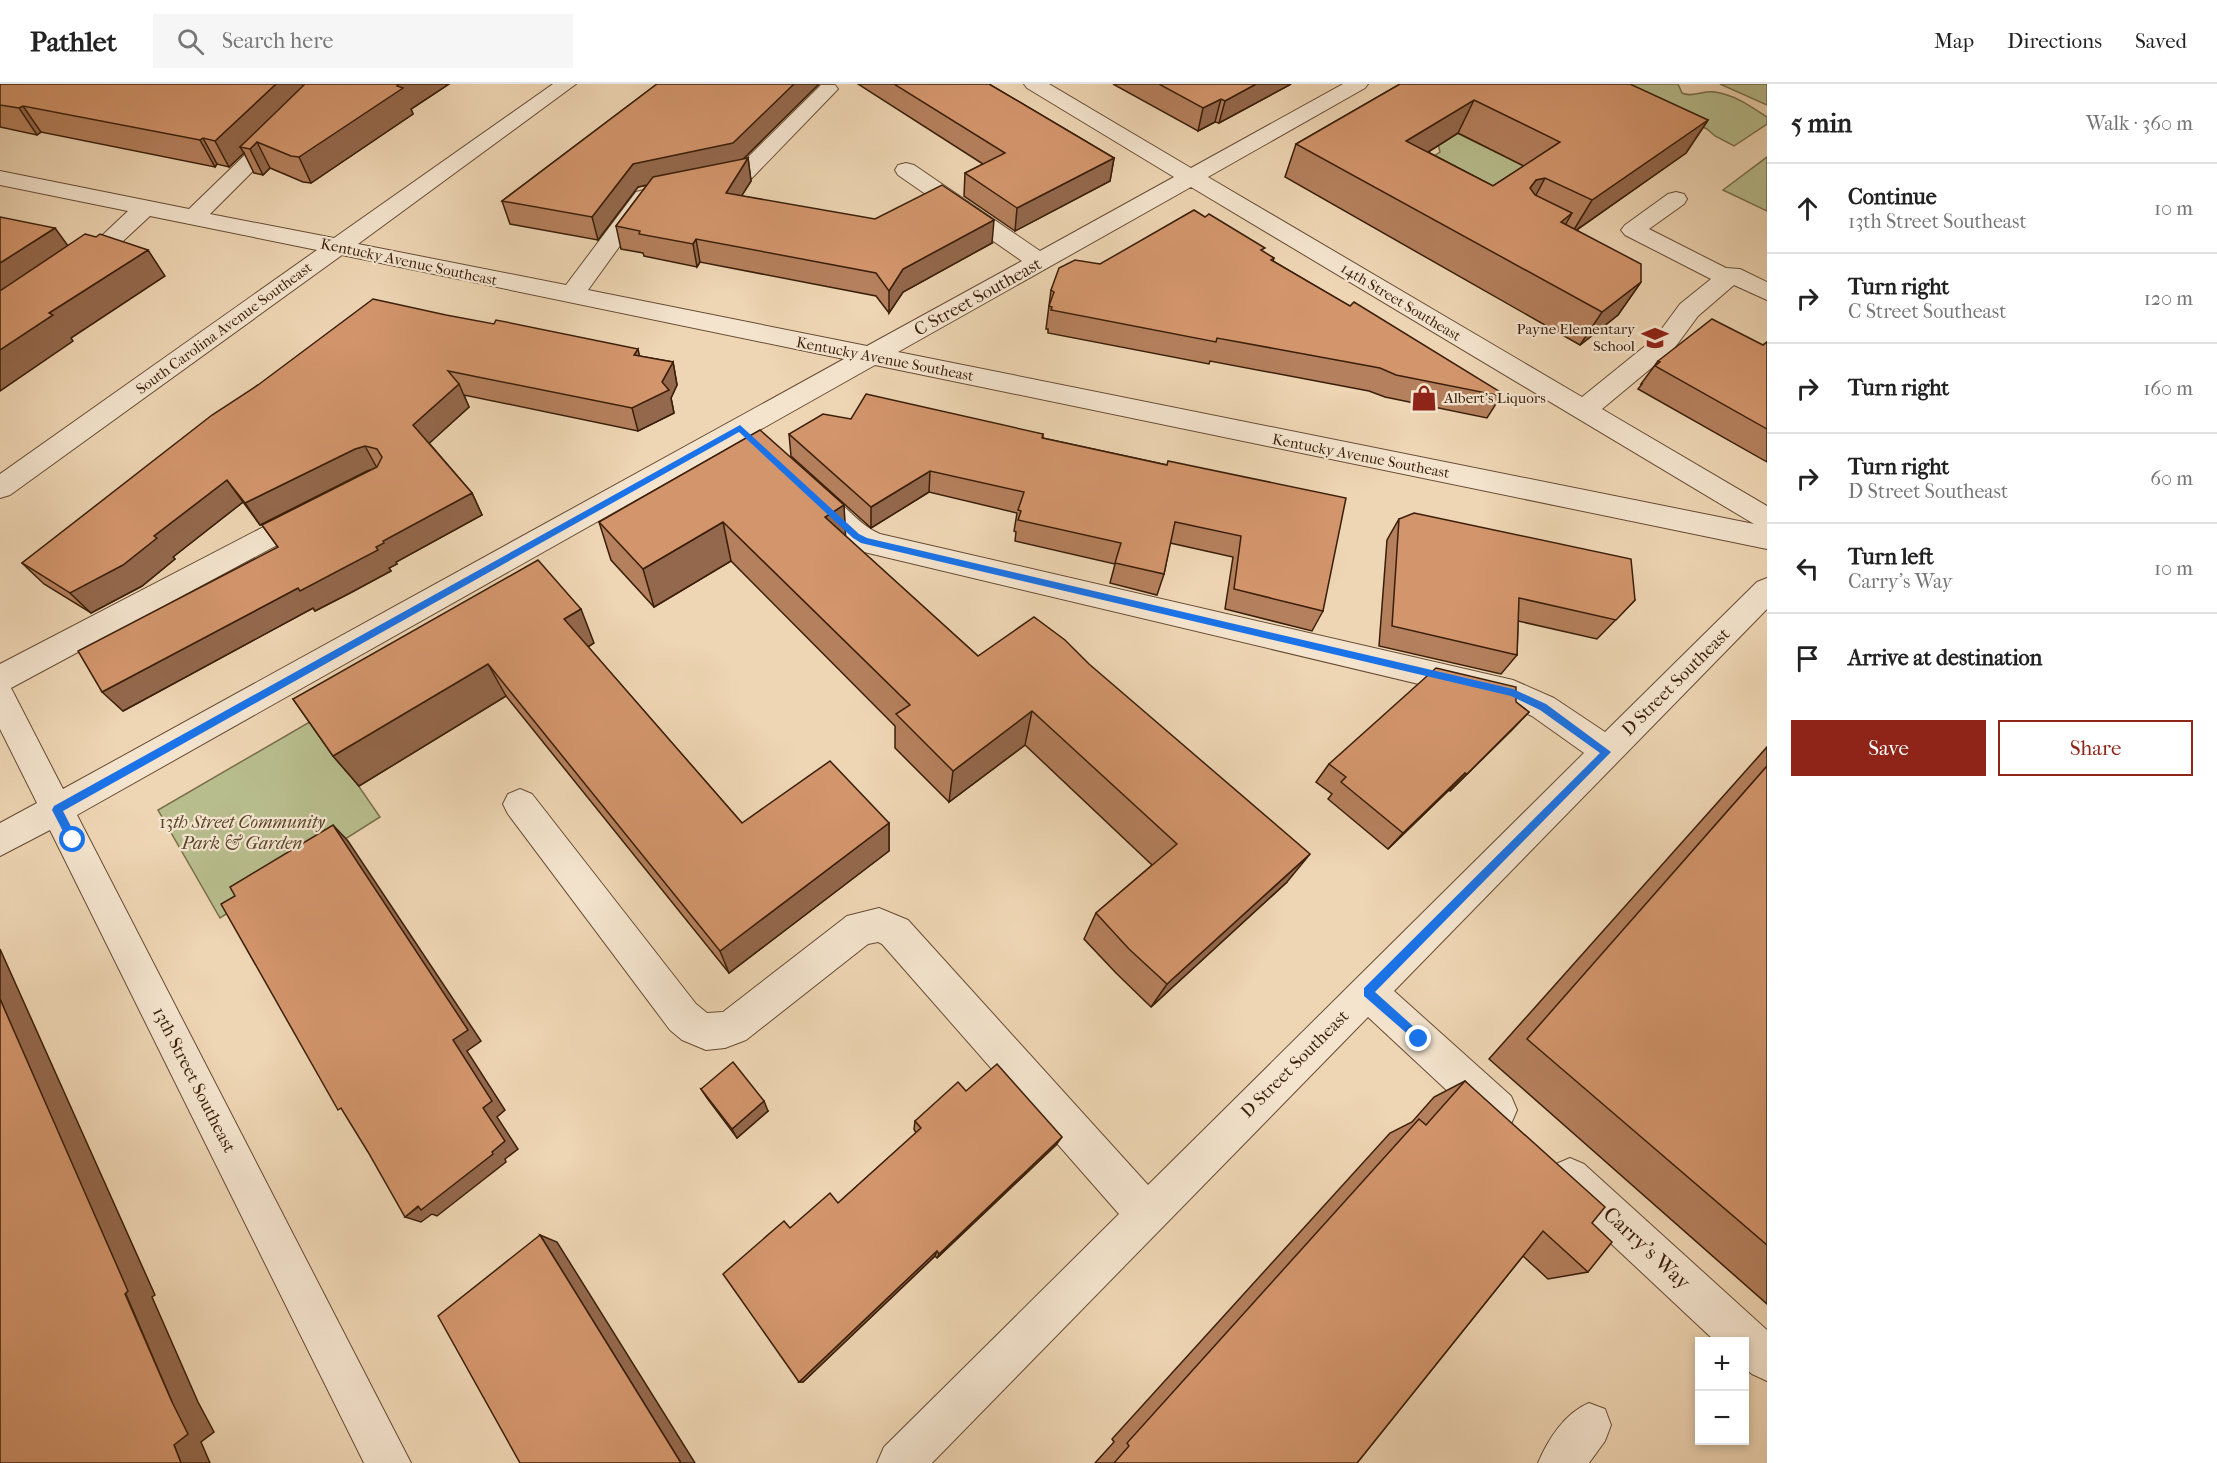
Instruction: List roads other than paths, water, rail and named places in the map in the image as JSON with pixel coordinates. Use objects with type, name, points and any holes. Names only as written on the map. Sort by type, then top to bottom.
[{"type":"street","points":[[193,218],[324,90],[309,84]]},
{"type":"street","name":"South Carolina Avenue Southeast","points":[[0,488],[566,84]]},
{"type":"street","name":"14th Street Southeast","points":[[1035,84],[1767,519]]},
{"type":"street","name":"C Street Southeast","points":[[0,842],[750,438],[871,356],[1358,84]]},
{"type":"street","points":[[572,295],[648,193],[744,173],[828,89]]},
{"type":"street","points":[[906,170],[1040,262]]},
{"type":"street","name":"Kentucky Avenue Southeast","points":[[1,178],[1767,538]]},
{"type":"street","points":[[1676,199],[1623,237],[1727,278]]},
{"type":"street","points":[[0,317],[100,250],[145,208]]},
{"type":"street","points":[[1584,410],[1664,344],[1689,310],[1732,274],[1767,292]]},
{"type":"street","points":[[795,479],[856,536],[874,544],[1513,693],[1543,707],[1607,752]]},
{"type":"street","points":[[0,679],[327,506]]},
{"type":"street","name":"D Street Southeast","points":[[900,1463],[1767,590]]},
{"type":"street","name":"13th Street Southeast","points":[[0,697],[388,1463]]},
{"type":"street","points":[[520,804],[694,1029],[714,1034],[733,1028],[860,928],[879,925],[895,932],[1147,1214]]},
{"type":"street","name":"Carry's Way","points":[[1368,992],[1767,1359]]},
{"type":"street","points":[[1561,1463],[1589,1425]]},
{"type":"place","name":"Payne Elementary School","points":[[1655,338]]},
{"type":"place","name":"Albert's Liquors","points":[[1424,398]]},
{"type":"park label","name":"13th Street Community Park & Garden","points":[[242,832]]}]
